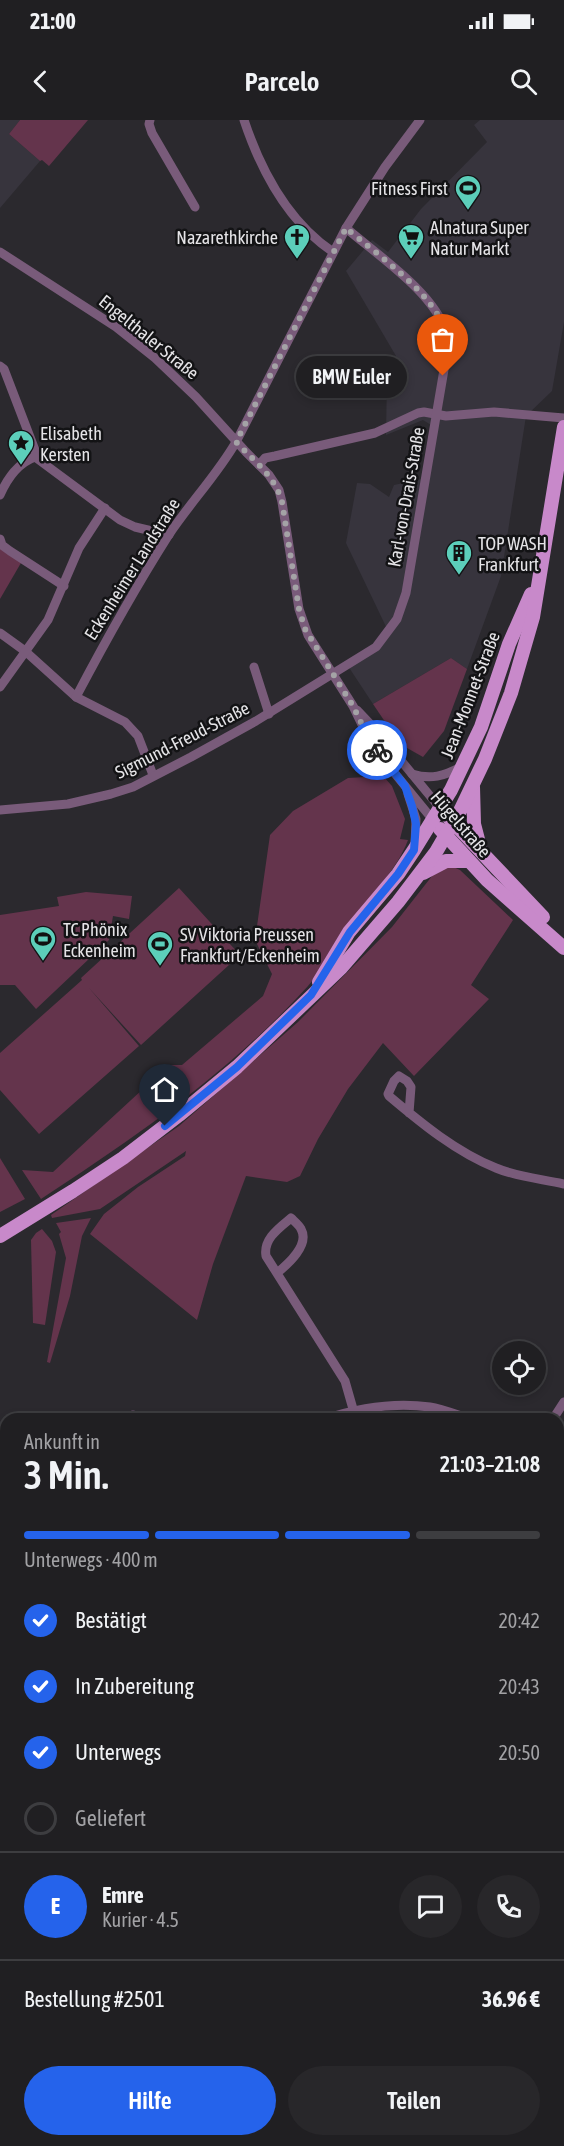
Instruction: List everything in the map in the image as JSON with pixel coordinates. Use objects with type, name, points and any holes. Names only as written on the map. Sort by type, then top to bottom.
[{"type":"main road","name":"Jean-Monnet-Straße","points":[[419,876],[453,823],[495,735],[511,693],[533,617],[564,427]]},
{"type":"main road","name":"Jean-Monnet-Straße","points":[[311,995],[350,932],[398,874],[440,808],[463,766],[489,707],[512,636],[538,581]]},
{"type":"main road","points":[[473,783],[474,824],[481,853]]},
{"type":"main road","name":"Hügelstraße","points":[[440,808],[564,937]]},
{"type":"main road","name":"Hügelstraße","points":[[433,820],[501,893],[564,948]]},
{"type":"main road","points":[[0,1236],[99,1174],[172,1121],[237,1067],[341,968],[419,876],[446,861],[469,861]]},
{"type":"main road","points":[[0,1226],[27,1218]]},
{"type":"street","points":[[150,120],[152,133],[185,198],[195,207]]},
{"type":"street","points":[[244,120],[266,171],[285,206],[316,241],[333,252]]},
{"type":"street","name":"Eckenheimer Landstraße","points":[[76,697],[106,640],[169,535],[228,456],[346,228],[385,167],[420,120]]},
{"type":"street","name":"Karl-von-Drais-Straße","points":[[332,674],[376,647],[397,619],[406,593],[447,352],[446,334],[440,318],[427,299],[346,228]]},
{"type":"street","points":[[0,265],[3,254]]},
{"type":"street","name":"Engelthaler Straße","points":[[3,254],[116,327],[196,397],[236,442]]},
{"type":"street","points":[[0,366],[4,369],[35,450],[35,457]]},
{"type":"street","points":[[259,465],[265,458],[375,433],[418,413],[446,416],[494,412],[564,418]]},
{"type":"street","name":"Hügelstraße","points":[[236,442],[275,482],[281,496],[299,609],[305,629],[353,706],[367,735],[433,820]]},
{"type":"street","points":[[0,495],[5,483],[15,471],[27,460],[35,457]]},
{"type":"street","points":[[35,457],[120,520],[135,527],[169,535]]},
{"type":"street","points":[[0,687],[48,620],[79,548],[105,508]]},
{"type":"street","points":[[0,540],[9,551],[64,586]]},
{"type":"street","points":[[0,633],[25,651],[76,697],[125,722],[138,736],[153,775]]},
{"type":"street","points":[[254,667],[268,714]]},
{"type":"street","name":"Sigmund-Freud-Straße","points":[[0,810],[51,806],[92,799],[133,786],[191,758],[332,674]]},
{"type":"street","name":"Hügelstraße","points":[[353,706],[375,729],[440,808]]},
{"type":"street","points":[[411,774],[440,777],[463,766]]},
{"type":"street","points":[[405,786],[416,819],[414,850]]},
{"type":"street","points":[[409,1113],[444,1140],[496,1168],[564,1184]]},
{"type":"street","points":[[278,1273],[293,1260],[303,1241],[302,1229],[291,1218],[272,1235],[265,1250],[266,1256],[345,1381],[353,1409]]},
{"type":"street","points":[[342,1413],[353,1409],[394,1405],[431,1407],[450,1413]]},
{"type":"shaded area","points":[[0,120],[20,120],[9,134],[40,161],[0,208]]},
{"type":"shaded area","points":[[20,120],[88,120],[49,166],[9,134]]},
{"type":"shaded area","points":[[480,120],[564,120],[564,322],[552,391],[526,416],[501,576],[467,669],[451,658],[373,704],[348,666],[390,635],[346,543],[357,483],[370,484],[389,497],[394,485],[422,479],[431,425],[423,420],[386,435],[387,377],[396,356],[346,271],[372,240],[388,252],[421,209],[487,142],[474,125]]},
{"type":"shaded area","points":[[0,541],[25,556],[0,599]]},
{"type":"shaded area","points":[[451,658],[467,669],[444,731],[423,757],[400,744],[373,704]]},
{"type":"shaded area","points":[[383,776],[392,786],[405,819],[400,839],[408,840],[397,863],[358,912],[308,986],[278,1017],[215,1074],[147,1127],[41,1199],[22,1170],[53,1172],[169,1065],[182,1065],[263,996],[272,974],[255,940],[270,835],[293,811],[348,778]]},
{"type":"shaded area","points":[[449,865],[460,870],[513,920],[471,985],[489,999],[414,1076],[383,1043],[348,1089],[318,1139],[300,1176],[287,1182],[246,1176],[213,1264],[197,1320],[90,1234],[104,1214],[138,1187],[185,1156],[186,1151],[100,1209],[52,1218],[51,1215],[179,1126],[298,1022],[392,927],[432,876],[441,868]]},
{"type":"shaded area","points":[[179,888],[240,955],[141,1045],[89,988],[139,1046],[39,1134],[0,1090],[0,1053],[82,980],[81,978]]},
{"type":"shaded area","name":"TC Phönix Eckenheim","points":[[86,892],[132,896],[129,919],[113,916],[109,940],[36,1009],[15,985],[0,985],[0,915],[59,906],[57,897]]},
{"type":"shaded area","points":[[0,1158],[25,1199],[0,1212]]},
{"type":"shaded area","points":[[91,1218],[82,1236],[70,1296],[50,1363],[47,1362],[66,1258],[59,1234],[61,1232],[56,1223]]},
{"type":"shaded area","points":[[42,1229],[52,1241],[56,1252],[45,1325],[33,1323],[31,1240]]},
{"type":"way so far","points":[[377,750],[353,706],[305,629],[299,609],[279,490],[269,475],[236,442],[346,228],[414,286],[427,299],[440,318],[446,334],[447,352],[443,376]]},
{"type":"place","name":"Fitness First","points":[[468,211]]},
{"type":"place","name":"Nazarethkirche","points":[[297,260]]},
{"type":"place","name":"Alnatura Super Natur Markt","points":[[411,260]]},
{"type":"place","name":"BMW Euler","points":[[443,376]]},
{"type":"place","name":"Elisabeth Kersten","points":[[21,466]]},
{"type":"place","name":"TOP WASH Frankfurt","points":[[459,576]]},
{"type":"place","name":"TC Phönix Eckenheim","points":[[43,962]]},
{"type":"place","name":"SV Viktoria Preussen Frankfurt/Eckenheim","points":[[160,967]]},
{"type":"route","points":[[165,1126],[237,1067],[311,995],[350,932],[398,874],[414,850],[416,824],[405,786],[377,750]]}]
